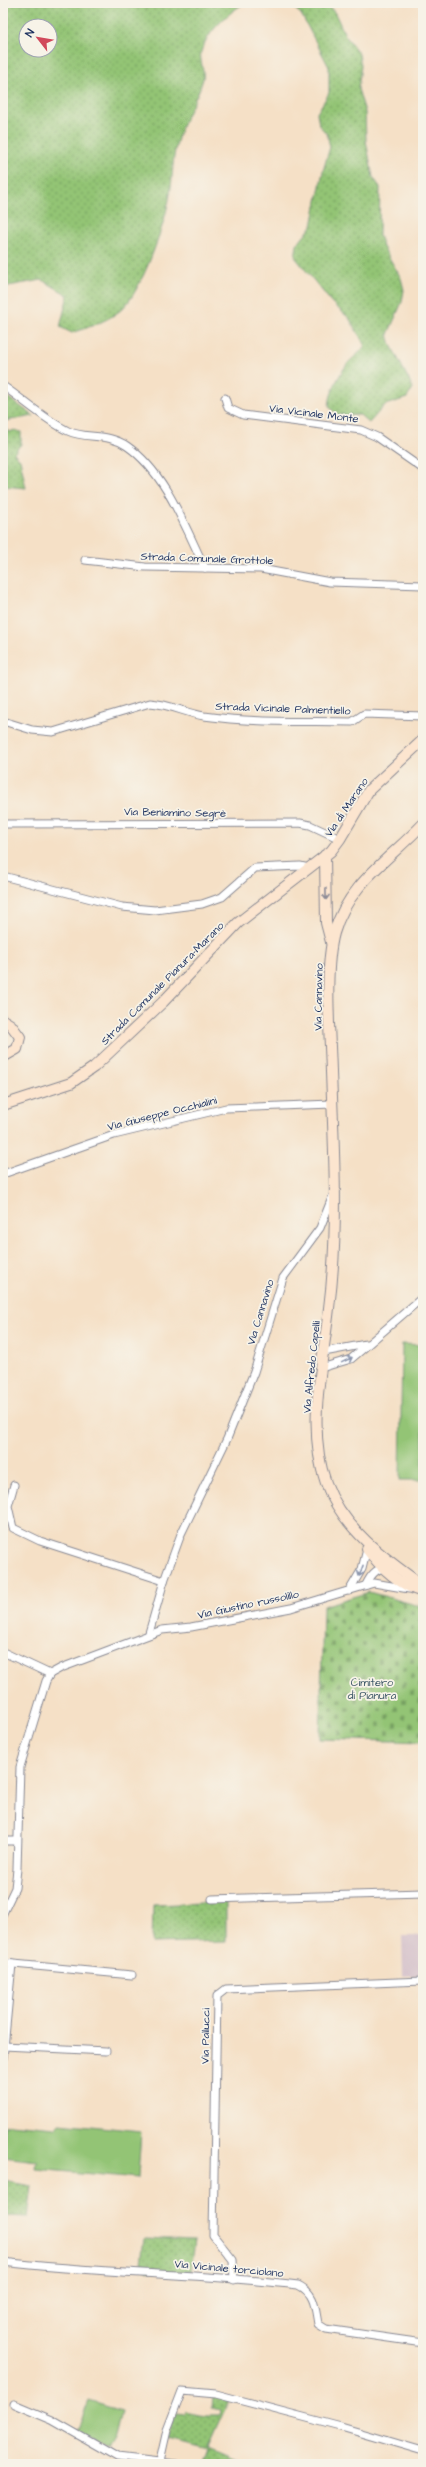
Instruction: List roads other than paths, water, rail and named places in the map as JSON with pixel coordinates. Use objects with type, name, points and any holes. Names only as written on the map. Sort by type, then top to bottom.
[{"type":"street","points":[[3,386],[68,431],[109,437],[134,452],[156,475],[178,511],[206,568]]},
{"type":"street","name":"Via Vicinale Monte","points":[[224,398],[228,408],[243,415],[361,430],[377,437],[423,469]]},
{"type":"street","name":"Strada Comunale Grottole","points":[[85,560],[145,567],[261,569],[330,582],[423,585]]},
{"type":"street","name":"Strada Vicinale Palmentiello","points":[[3,721],[32,730],[53,732],[150,703],[165,705],[202,716],[243,720],[352,722],[364,714],[423,716]]},
{"type":"street","name":"Via di Marano","points":[[325,855],[340,839],[369,790],[423,740]]},
{"type":"street","name":"Via Beniamino Segrè","points":[[6,824],[300,824],[310,825],[340,839]]},
{"type":"street","name":"Via Cannavino","points":[[149,1633],[164,1582],[181,1534],[227,1439],[251,1380],[283,1278],[316,1234],[336,1190],[329,999],[332,944],[340,918],[356,888],[423,824]]},
{"type":"street","name":"Via Cannavino","points":[[325,855],[326,924],[332,944]]},
{"type":"street","name":"Strada Comunale Pianura-Marano","points":[[3,1105],[71,1083],[94,1067],[163,1002],[238,923],[325,855]]},
{"type":"street","points":[[3,876],[122,907],[155,910],[202,904],[222,898],[255,868],[300,866],[309,868]]},
{"type":"street","points":[[3,1020],[12,1025],[20,1037],[17,1049],[3,1057]]},
{"type":"street","name":"Via Giuseppe Occhialini","points":[[3,1174],[114,1136],[226,1108],[332,1104]]},
{"type":"street","name":"Via Alfredo Capelli","points":[[336,1190],[330,1305],[321,1368],[317,1414],[322,1468],[336,1504],[384,1568],[420,1588]]},
{"type":"street","points":[[321,1368],[351,1359],[423,1297]]},
{"type":"street","points":[[324,1352],[357,1347],[368,1343]]},
{"type":"street","points":[[14,1485],[8,1506],[13,1528],[40,1540],[164,1582]]},
{"type":"street","points":[[349,1591],[362,1569],[368,1547]]},
{"type":"street","name":"Via Alfredo Capelli","points":[[368,1547],[420,1588]]},
{"type":"street","points":[[366,1585],[374,1572],[384,1568],[383,1576],[377,1583]]},
{"type":"street","points":[[377,1583],[420,1588]]},
{"type":"street","name":"Via Giustino russolillo","points":[[149,1633],[191,1628],[291,1608],[377,1583]]},
{"type":"street","points":[[3,1914],[15,1888],[22,1757],[46,1681],[50,1674],[61,1668],[149,1633]]},
{"type":"street","points":[[3,1652],[50,1674]]},
{"type":"street","points":[[3,1841],[17,1841]]},
{"type":"street","points":[[212,1899],[423,1893]]},
{"type":"street","points":[[3,1963],[132,1975]]},
{"type":"street","points":[[3,2058],[12,1964]]},
{"type":"street","name":"Via Pallucci","points":[[234,2280],[233,2260],[213,2235],[217,1996],[226,1989],[423,1981]]},
{"type":"street","points":[[4,2046],[106,2051]]},
{"type":"street","name":"Via Vicinale torciolano","points":[[3,2262],[60,2269],[175,2274],[298,2285],[305,2288],[314,2300],[318,2324],[326,2329],[423,2343]]},
{"type":"street","points":[[160,2461],[167,2430],[182,2391],[216,2394],[341,2426],[423,2451]]},
{"type":"street","points":[[14,2404],[52,2420],[117,2457],[176,2464]]},
{"type":"park label","name":"Cimitero di Pianura","points":[[372,1688]]}]
